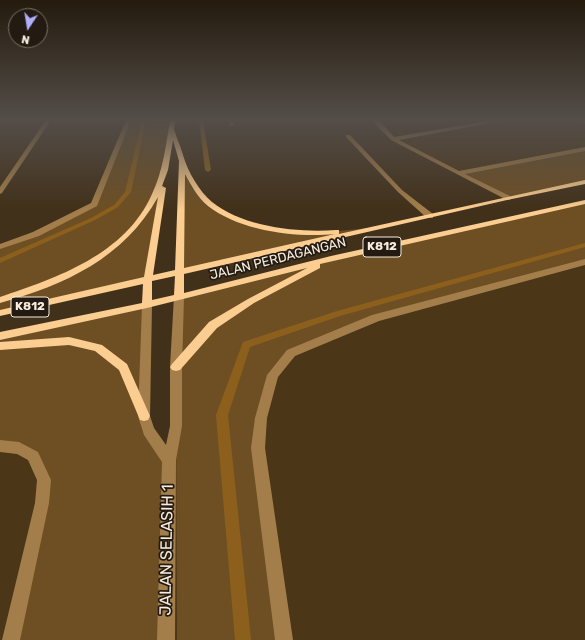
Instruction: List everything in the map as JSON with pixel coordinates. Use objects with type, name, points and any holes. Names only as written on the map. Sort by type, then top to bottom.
[{"type":"main road","points":[[147,305],[148,278],[168,150]]},
{"type":"main road","points":[[179,150],[182,161],[195,186],[208,202],[244,221],[266,229],[294,234],[387,226]]},
{"type":"main road","points":[[179,296],[182,161]]},
{"type":"main road","points":[[0,300],[52,282],[85,266],[116,247],[143,216],[154,197],[166,164]]},
{"type":"main road","name":"JALAN PERDAGANGAN","points":[[0,313],[148,278],[585,182]]},
{"type":"main road","name":"JALAN PERDAGANGAN","points":[[0,336],[147,305],[331,259],[585,202]]},
{"type":"main road","points":[[176,367],[213,325],[251,301],[331,259]]},
{"type":"main road","points":[[0,346],[69,341],[98,348],[123,367],[144,416]]},
{"type":"street","points":[[0,192],[29,150]]},
{"type":"street","points":[[0,247],[36,234],[94,204],[117,150]]},
{"type":"street","points":[[361,150],[400,191],[430,216]]},
{"type":"street","points":[[413,150],[507,198]]},
{"type":"street","points":[[457,173],[580,150]]},
{"type":"street","points":[[284,640],[258,448],[261,418],[273,375],[291,353],[376,318],[585,262]]},
{"type":"street","name":"JALAN SELASIH 1","points":[[166,640],[168,460],[176,426],[176,367],[179,296]]},
{"type":"street","points":[[147,305],[144,416],[148,431],[168,460]]},
{"type":"street","points":[[0,446],[19,448],[33,456],[44,480],[42,503],[12,640]]},
{"type":"shaded area","points":[[117,150],[168,150],[148,279],[0,313],[0,247],[94,204]]},
{"type":"shaded area","points":[[413,150],[580,150],[457,173]]},
{"type":"shaded area","points":[[585,150],[585,182],[507,198],[457,173]]},
{"type":"shaded area","points":[[182,161],[208,202],[225,212],[266,229],[330,232],[387,226],[180,271]]},
{"type":"shaded area","points":[[585,202],[585,262],[376,318],[291,353],[273,375],[261,418],[284,640],[177,640],[176,413],[179,296]]},
{"type":"shaded area","points":[[585,262],[585,640],[0,640],[0,346],[168,460],[176,367]]},
{"type":"shaded area","points":[[147,305],[144,416],[169,460],[166,640],[11,640],[42,503],[33,456],[0,446],[0,336]]},
{"type":"waterway","points":[[0,261],[93,219],[116,206],[128,192],[137,150]]},
{"type":"waterway","points":[[205,150],[208,170]]},
{"type":"waterway","points":[[243,640],[222,415],[246,345],[337,314],[585,245]]}]
